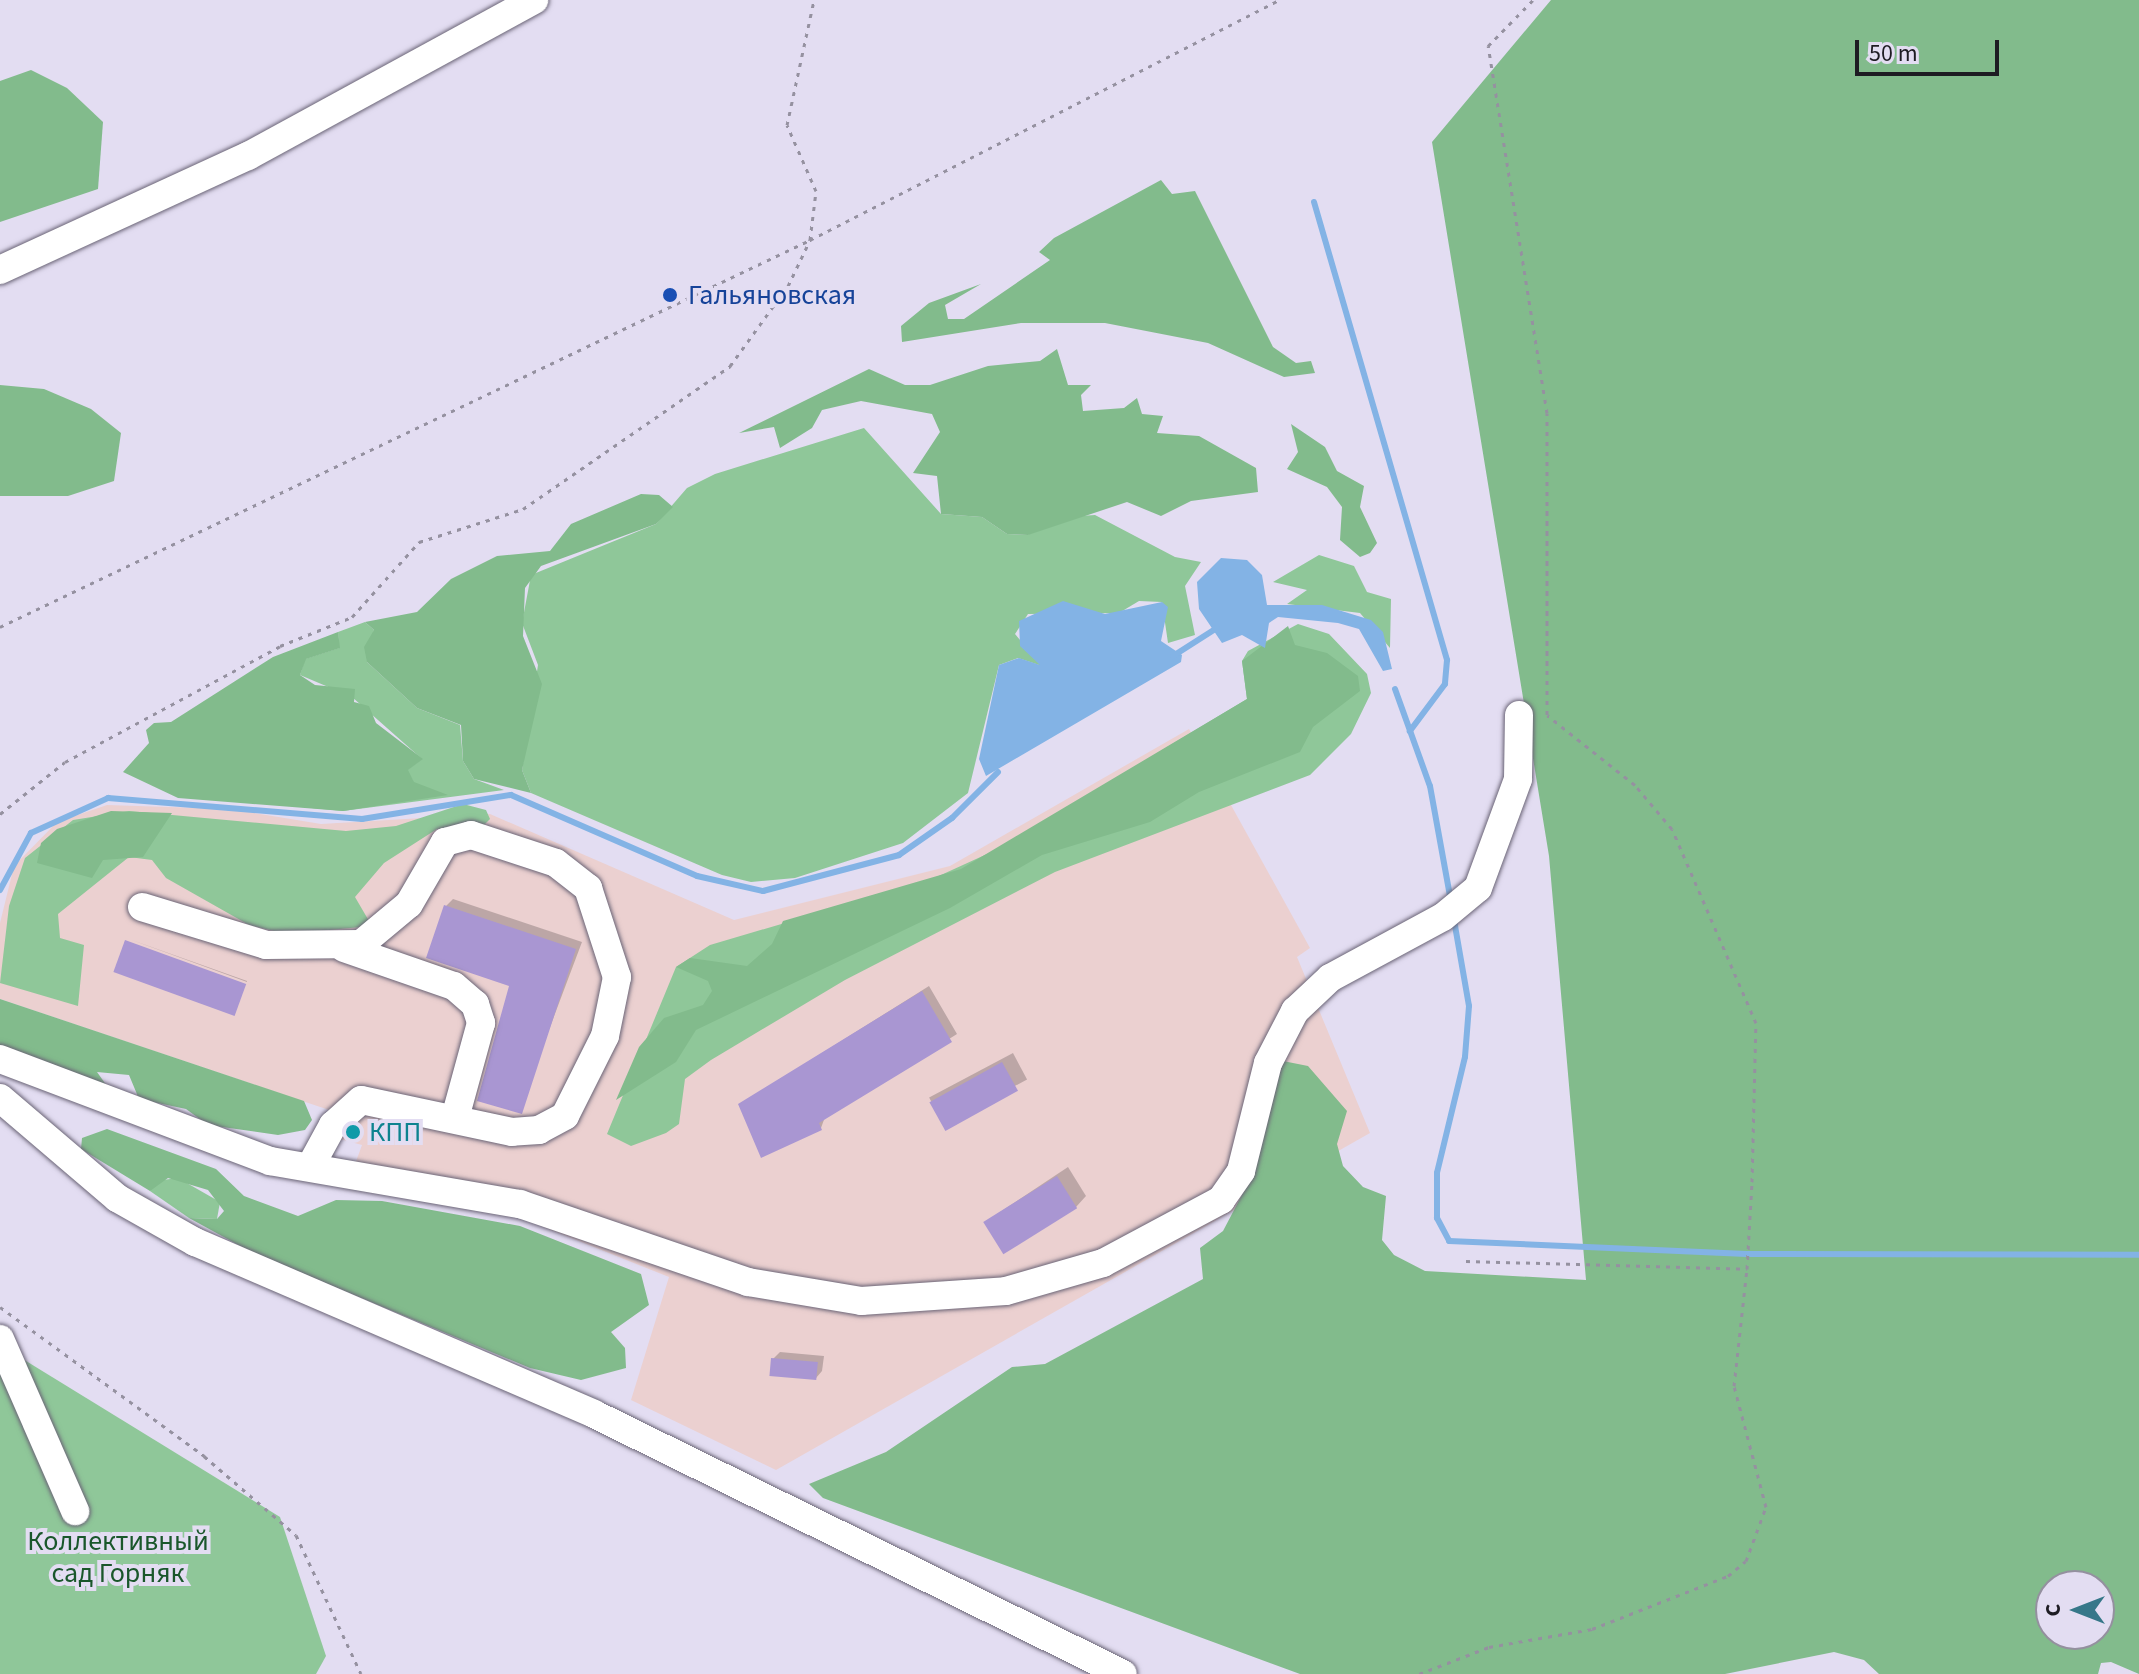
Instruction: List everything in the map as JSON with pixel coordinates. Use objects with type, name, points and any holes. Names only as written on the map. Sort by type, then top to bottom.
[{"type":"lane","points":[[0,270],[248,156],[534,0]]},
{"type":"lane","points":[[0,1059],[210,1142],[310,1167],[520,1204],[713,1271],[826,1298],[975,1297],[1103,1263],[1206,1211],[1232,1187],[1280,1034],[1311,992],[1453,911],[1478,888],[1518,779],[1519,715]]},
{"type":"lane","points":[[310,1167],[333,1125],[361,1100],[526,1132],[554,1126],[577,1100],[605,1036],[617,977],[588,888],[556,863],[456,836],[436,852],[387,929],[344,948]]},
{"type":"lane","points":[[142,907],[266,945],[344,948],[454,986],[475,1004],[481,1023],[455,1118]]},
{"type":"lane","points":[[0,1098],[117,1198],[195,1242],[594,1414],[1123,1674]]},
{"type":"lane","points":[[0,1339],[75,1511]]},
{"type":"path","points":[[0,814],[65,762],[280,646],[352,617],[419,542],[523,509],[704,391],[788,286],[810,240],[816,191],[787,125],[814,0]]},
{"type":"path","points":[[0,627],[810,240],[1279,0]]},
{"type":"path","points":[[1419,1674],[1489,1647],[1592,1629],[1728,1576],[1746,1561],[1758,1545],[1766,1507],[1734,1386],[1747,1269],[1756,1023],[1672,829],[1635,785],[1547,715],[1547,413],[1488,46],[1533,0]]},
{"type":"path","points":[[1466,1261],[1747,1269]]},
{"type":"path","points":[[0,1307],[204,1456],[296,1535],[361,1674]]},
{"type":"shaded area","points":[[1189,729],[1310,948],[1297,957],[1370,1133],[776,1470],[631,1400],[669,1277],[511,1214],[347,1186],[362,1145],[340,1139],[347,1116],[0,999],[0,923],[14,866],[57,822],[107,805],[230,809],[321,824],[490,814],[734,920],[950,866]]},
{"type":"green space","points":[[1551,0],[2139,0],[2139,1674],[2111,1662],[2101,1663],[2098,1674],[1879,1674],[1864,1660],[1834,1652],[1725,1674],[1300,1674],[823,1498],[809,1484],[886,1452],[1012,1367],[1045,1364],[1203,1279],[1200,1248],[1223,1231],[1254,1172],[1283,1061],[1308,1066],[1347,1111],[1337,1144],[1343,1166],[1363,1187],[1386,1196],[1382,1240],[1394,1255],[1425,1271],[1586,1280],[1549,856],[1432,142]]},
{"type":"green space","points":[[31,70],[67,88],[103,122],[98,189],[0,222],[0,81]]},
{"type":"green space","points":[[1161,180],[1172,194],[1195,191],[1273,347],[1296,363],[1311,361],[1315,373],[1284,377],[1208,343],[1105,323],[1021,323],[902,342],[901,326],[929,303],[981,284],[945,305],[948,319],[964,319],[1050,260],[1039,252],[1054,238]]},
{"type":"green space","points":[[1057,349],[1068,385],[1091,385],[1081,395],[1083,411],[1124,408],[1137,398],[1142,414],[1163,416],[1157,433],[1199,436],[1256,468],[1258,492],[1191,501],[1161,516],[1127,502],[1028,535],[1007,534],[982,517],[941,514],[937,476],[913,473],[940,432],[932,414],[861,401],[822,410],[812,428],[780,448],[774,427],[739,433],[869,369],[905,385],[930,385],[988,366],[1040,361]]},
{"type":"green space","points":[[0,385],[44,389],[91,409],[121,433],[114,481],[68,496],[0,496]]},
{"type":"green space","points":[[1291,424],[1325,447],[1337,471],[1364,486],[1360,507],[1377,543],[1370,553],[1360,557],[1340,540],[1342,507],[1327,487],[1287,469],[1298,452]]},
{"type":"green space","points":[[864,428],[941,514],[982,517],[1007,534],[1027,535],[1065,517],[1095,515],[1175,557],[1201,562],[1185,586],[1195,635],[1168,643],[1162,602],[1139,601],[1119,613],[1028,614],[1015,634],[1042,666],[1018,658],[999,665],[968,793],[903,843],[795,878],[751,882],[722,875],[531,793],[522,770],[538,665],[522,623],[531,575],[656,524],[687,488],[715,474]]},
{"type":"green space","points":[[641,494],[659,495],[673,507],[656,524],[541,566],[525,588],[523,636],[542,684],[522,770],[531,793],[474,779],[463,761],[461,725],[417,708],[367,662],[364,647],[374,630],[365,622],[417,612],[451,579],[497,556],[550,551],[571,524]]},
{"type":"green space","points":[[1319,555],[1354,566],[1367,592],[1391,599],[1390,648],[1360,613],[1287,604],[1307,590],[1273,582]]},
{"type":"green space","points":[[365,622],[374,630],[367,662],[417,708],[460,725],[463,761],[474,779],[504,790],[343,811],[208,798],[413,781],[407,770],[422,759],[352,697],[300,675],[305,659],[339,648],[338,632]]},
{"type":"green space","points":[[1298,624],[1329,634],[1367,674],[1371,693],[1351,734],[1310,775],[1055,872],[845,980],[711,1060],[685,1079],[679,1124],[666,1133],[631,1146],[607,1134],[676,967],[710,945],[930,880],[998,849],[1247,699],[1242,661],[1248,651]]},
{"type":"green space","points":[[1288,626],[1295,645],[1327,653],[1358,676],[1360,691],[1313,727],[1300,752],[1199,792],[1150,822],[1042,855],[950,908],[696,1030],[676,1062],[616,1100],[639,1047],[664,1018],[703,1005],[712,991],[708,981],[676,967],[690,958],[747,966],[772,944],[783,921],[961,869],[1247,699],[1242,661]]},
{"type":"green space","points":[[338,632],[340,648],[306,659],[300,675],[315,685],[355,689],[354,702],[369,706],[376,723],[423,759],[408,770],[414,782],[448,795],[343,811],[178,798],[123,772],[149,743],[146,730],[154,723],[171,722],[273,657]]},
{"type":"green space","points":[[463,804],[486,810],[490,819],[482,827],[437,829],[384,863],[355,897],[369,921],[361,927],[287,934],[249,925],[166,878],[152,860],[129,857],[58,914],[60,938],[84,945],[78,1006],[0,983],[9,906],[25,858],[73,820],[129,811],[346,831],[396,826]]},
{"type":"green space","points":[[111,811],[172,813],[143,857],[103,860],[92,878],[37,863],[41,843],[57,829]]},
{"type":"green space","points":[[0,999],[304,1101],[312,1120],[305,1130],[278,1135],[208,1125],[186,1109],[139,1099],[129,1075],[97,1072],[107,1086],[0,1046]]},
{"type":"green space","points":[[107,1129],[216,1169],[244,1196],[298,1216],[336,1200],[382,1201],[520,1226],[641,1274],[649,1305],[611,1332],[625,1348],[626,1368],[581,1380],[530,1368],[253,1253],[189,1218],[217,1219],[224,1211],[208,1190],[168,1178],[150,1191],[81,1149],[82,1138]]},
{"type":"green space","points":[[178,1178],[220,1202],[217,1219],[189,1218],[150,1191],[155,1181]]},
{"type":"green space","name":"Коллективный сад Горняк","points":[[0,1345],[280,1517],[326,1656],[316,1674],[0,1674]]},
{"type":"water","points":[[1221,558],[1247,560],[1262,575],[1267,605],[1322,605],[1371,620],[1383,632],[1392,669],[1383,671],[1359,629],[1338,623],[1278,617],[1269,623],[1265,648],[1242,635],[1222,643],[1199,609],[1197,582]]},
{"type":"water","points":[[1063,601],[1105,614],[1162,602],[1168,607],[1161,641],[1182,655],[1181,662],[986,776],[979,759],[999,665],[1019,658],[1040,665],[1020,646],[1019,621]]},
{"type":"building","points":[[444,905],[576,949],[522,1114],[477,1101],[509,986],[426,958]]},
{"type":"building","points":[[125,940],[246,984],[235,1016],[113,972]]},
{"type":"building","points":[[922,991],[952,1042],[819,1123],[822,1130],[761,1158],[738,1104]]},
{"type":"building","points":[[1002,1062],[1018,1091],[945,1131],[929,1102]]},
{"type":"building","points":[[1057,1176],[1077,1208],[1003,1254],[983,1222]]},
{"type":"building","points":[[771,1358],[818,1362],[816,1380],[769,1376]]},
{"type":"waterway","points":[[1314,202],[1447,660],[1445,684],[1410,731]]},
{"type":"waterway","points":[[1173,656],[1217,628]]},
{"type":"waterway","points":[[1395,689],[1430,786],[1451,901]]},
{"type":"waterway","points":[[0,890],[31,833],[108,798],[362,819],[511,795],[697,876],[763,891],[899,855],[952,818],[998,772]]},
{"type":"waterway","points":[[1454,920],[1469,1006],[1465,1057],[1437,1173],[1437,1218],[1449,1241],[1747,1254],[2139,1255]]},
{"type":"place","name":"Гальяновская","points":[[670,295]]},
{"type":"place","name":"КПП","points":[[353,1132]]}]
